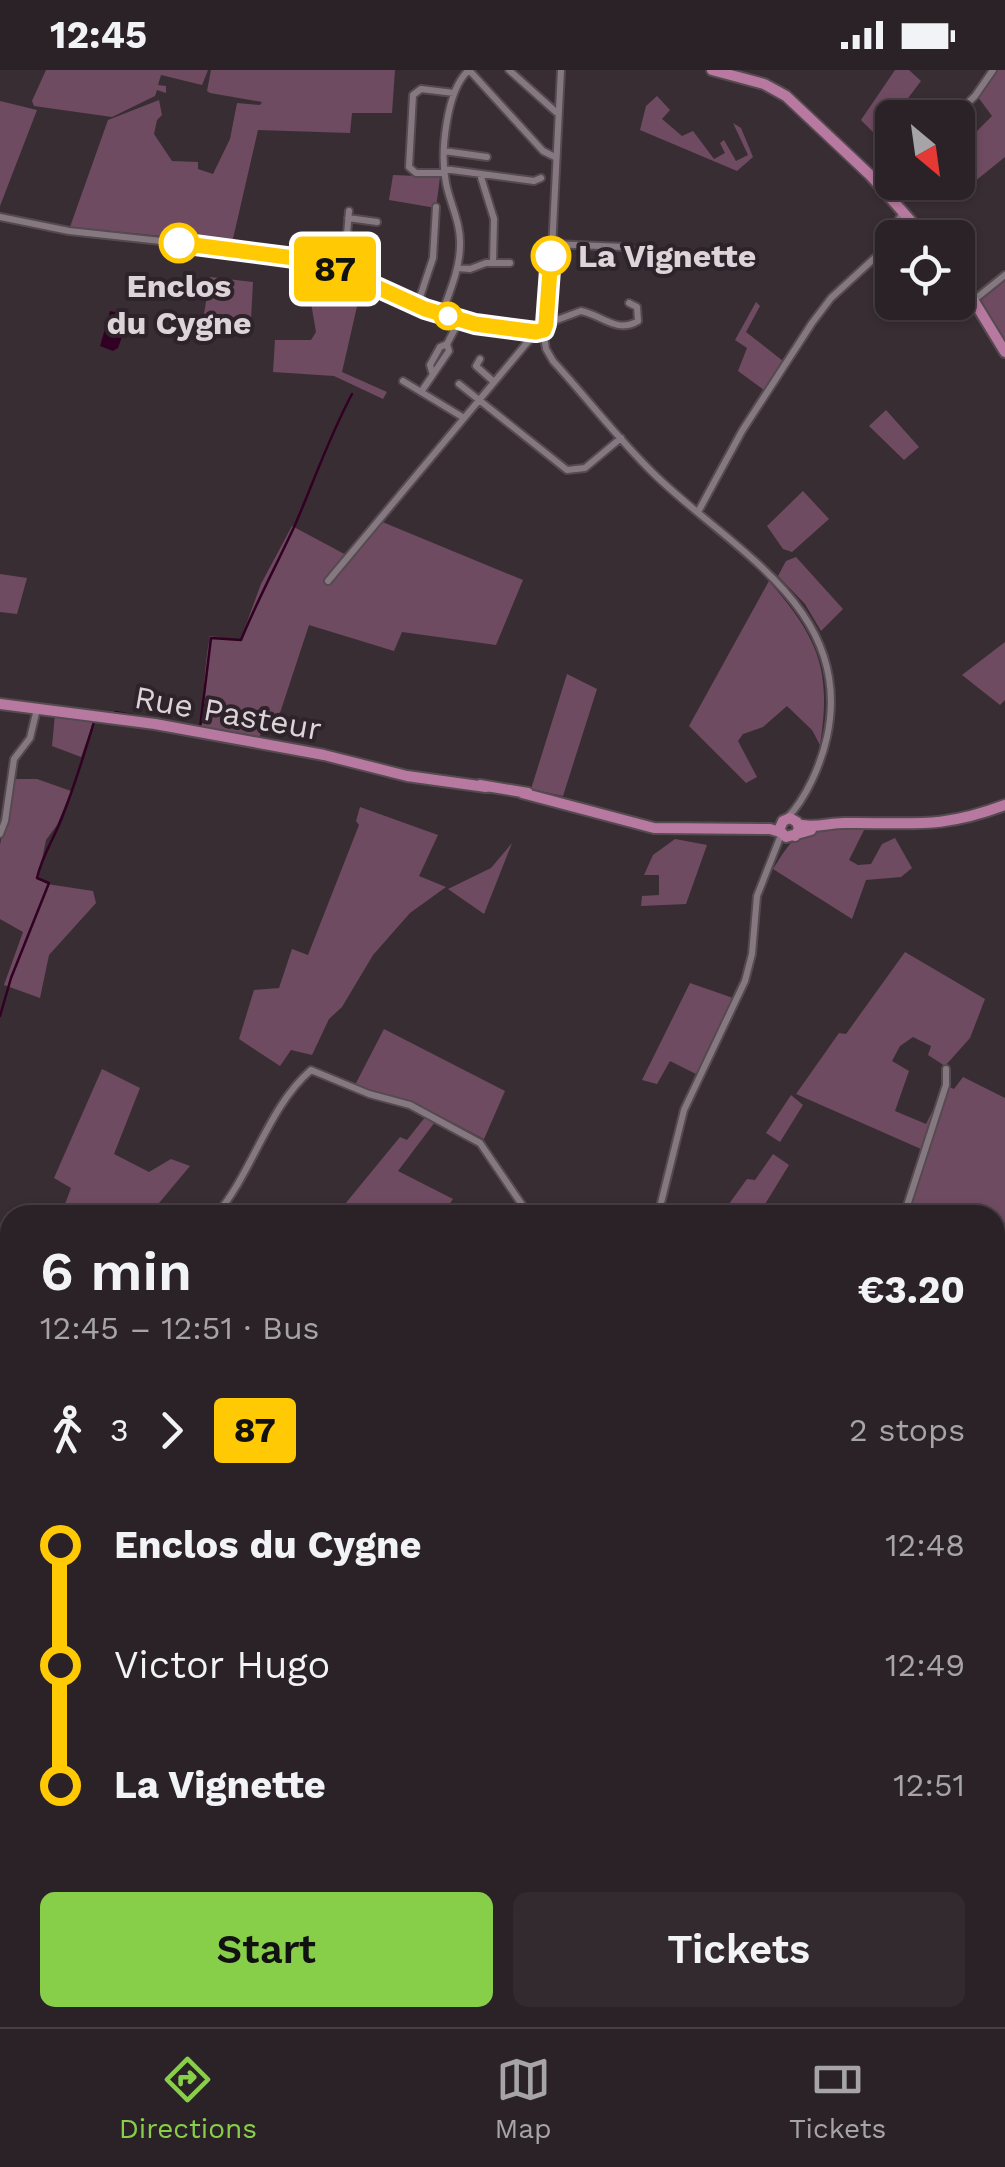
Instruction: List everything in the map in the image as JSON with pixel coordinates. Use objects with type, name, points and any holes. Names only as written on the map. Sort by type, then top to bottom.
[{"type":"main road","points":[[712,70],[762,78],[791,100],[875,181]]},
{"type":"main road","points":[[893,200],[910,220]]},
{"type":"main road","points":[[975,302],[1005,352]]},
{"type":"main road","name":"Rue Pasteur","points":[[0,704],[154,724],[312,753],[394,774],[522,792],[654,828],[927,825],[960,820],[1005,805]]},
{"type":"street","points":[[442,314],[457,268],[460,234],[444,171],[444,151],[458,81],[469,70],[541,148],[555,154]]},
{"type":"street","points":[[509,70],[557,112]]},
{"type":"street","points":[[561,70],[552,244],[542,328],[551,358],[620,438],[783,587],[802,609],[818,638],[829,678],[830,716],[822,752],[762,882],[745,982],[682,1115],[660,1205]]},
{"type":"street","points":[[972,100],[992,70]]},
{"type":"street","points":[[454,94],[414,90],[409,168],[420,174],[444,171],[541,178]]},
{"type":"street","points":[[444,151],[486,157]]},
{"type":"street","points":[[480,174],[494,217],[493,263]]},
{"type":"street","points":[[418,306],[433,258],[436,208]]},
{"type":"street","points":[[698,512],[742,431],[812,323],[831,298],[880,252],[903,212]]},
{"type":"street","points":[[340,271],[345,258],[348,214],[377,222]]},
{"type":"street","points":[[0,218],[70,231],[244,250],[277,250],[340,271],[442,314],[542,328]]},
{"type":"street","points":[[552,244],[624,247],[652,260]]},
{"type":"street","points":[[457,268],[510,263]]},
{"type":"street","points":[[975,299],[1005,275]]},
{"type":"street","points":[[328,581],[542,328],[583,312],[616,325],[636,324],[640,314],[637,306],[629,303]]},
{"type":"street","points":[[421,392],[449,351],[447,344],[460,319]]},
{"type":"street","points":[[480,358],[476,366],[494,382]]},
{"type":"street","points":[[402,381],[464,418]]},
{"type":"street","points":[[460,384],[567,470],[585,468],[620,438]]},
{"type":"street","points":[[0,834],[6,818],[14,758],[30,738],[37,708]]},
{"type":"street","points":[[907,1205],[946,1085],[946,1069]]},
{"type":"street","points":[[224,1205],[238,1189],[283,1105],[313,1070],[369,1094],[410,1105],[480,1143],[522,1205]]},
{"type":"shaded area","points":[[46,70],[208,70],[202,85],[161,75],[158,85],[166,86],[166,93],[157,90],[155,96],[112,117],[34,106],[32,101]]},
{"type":"shaded area","points":[[211,70],[395,70],[392,113],[352,113],[350,133],[258,130],[232,243],[70,227],[108,120],[159,100],[162,115],[154,134],[172,161],[198,162],[198,169],[213,174],[230,139],[237,103],[262,102],[210,93],[207,91]]},
{"type":"shaded area","points":[[895,70],[909,70],[921,81],[907,100],[875,100],[875,134],[861,120]]},
{"type":"shaded area","points":[[995,70],[1005,70],[1005,157],[975,181],[975,133],[992,116],[978,97]]},
{"type":"shaded area","points":[[657,96],[670,110],[662,119],[682,136],[693,131],[714,159],[725,153],[720,143],[724,140],[736,161],[748,155],[733,123],[741,128],[753,157],[737,171],[640,130],[646,106]]},
{"type":"shaded area","points":[[0,101],[37,110],[0,206]]},
{"type":"shaded area","points":[[393,175],[440,177],[436,208],[389,200]]},
{"type":"shaded area","points":[[210,277],[253,282],[251,320],[204,314]]},
{"type":"shaded area","points":[[1005,278],[1005,341],[979,301]]},
{"type":"shaded area","points":[[358,302],[342,372],[387,392],[383,399],[334,376],[273,372],[275,340],[311,340],[316,332],[311,303]]},
{"type":"shaded area","points":[[756,302],[760,306],[746,332],[783,361],[764,390],[738,371],[747,348],[735,340]]},
{"type":"shaded area","points":[[110,311],[126,314],[128,320],[118,348],[113,351],[100,346]]},
{"type":"shaded area","points":[[886,410],[919,447],[904,460],[869,426]]},
{"type":"shaded area","points":[[803,491],[829,519],[792,552],[783,549],[767,526]]},
{"type":"shaded area","points":[[380,521],[523,580],[496,645],[402,632],[394,651],[309,625],[278,719],[266,716],[259,739],[201,726],[210,636],[240,641],[261,584],[292,526],[350,557]]},
{"type":"shaded area","points":[[796,557],[843,609],[821,631],[805,604],[778,576],[786,561]]},
{"type":"shaded area","points":[[0,574],[27,578],[17,614],[0,612]]},
{"type":"shaded area","points":[[769,581],[799,620],[817,656],[824,695],[820,745],[812,730],[787,706],[763,727],[743,734],[738,741],[757,777],[746,783],[689,726]]},
{"type":"shaded area","points":[[1005,642],[1005,700],[1000,705],[962,675]]},
{"type":"shaded area","points":[[567,674],[597,689],[563,796],[531,789]]},
{"type":"shaded area","points":[[55,714],[94,720],[81,757],[52,746]]},
{"type":"shaded area","points":[[13,779],[37,779],[71,791],[46,840],[38,879],[93,891],[96,903],[49,955],[40,998],[4,985],[23,932],[0,919],[0,845]]},
{"type":"shaded area","points":[[360,807],[438,835],[419,876],[446,887],[410,913],[373,955],[342,1007],[329,1019],[312,1055],[291,1050],[280,1066],[239,1039],[254,990],[279,988],[292,949],[308,955],[359,825],[356,821]]},
{"type":"shaded area","points":[[865,828],[849,860],[858,865],[871,864],[882,844],[895,838],[912,868],[901,877],[866,880],[852,919],[773,869],[799,837],[827,830]]},
{"type":"shaded area","points":[[675,839],[707,845],[686,904],[641,906],[642,896],[659,895],[659,875],[644,875],[653,855]]},
{"type":"shaded area","points":[[512,843],[484,914],[448,889],[491,868]]},
{"type":"shaded area","points":[[905,952],[985,999],[970,1038],[945,1066],[928,1055],[931,1046],[913,1037],[900,1046],[892,1061],[909,1071],[895,1111],[926,1124],[935,1113],[926,1145],[921,1149],[796,1094],[839,1033],[846,1034]]},
{"type":"shaded area","points":[[690,983],[733,998],[696,1074],[670,1061],[657,1084],[642,1080]]},
{"type":"shaded area","points":[[384,1029],[505,1091],[484,1139],[425,1108],[355,1085]]},
{"type":"shaded area","points":[[102,1069],[140,1088],[114,1154],[149,1172],[171,1159],[190,1166],[157,1205],[65,1205],[71,1188],[54,1178]]},
{"type":"shaded area","points":[[963,1077],[1005,1098],[1005,1205],[910,1205],[947,1086],[954,1089]]},
{"type":"shaded area","points":[[791,1095],[803,1105],[780,1142],[766,1133]]},
{"type":"shaded area","points":[[426,1116],[435,1122],[398,1171],[453,1199],[449,1205],[344,1205],[400,1137],[407,1140]]},
{"type":"shaded area","points":[[773,1154],[789,1165],[764,1205],[728,1205],[747,1179],[755,1180]]},
{"type":"waterway","points":[[200,728],[211,638],[241,640],[352,394]]},
{"type":"waterway","points":[[115,712],[182,724]]},
{"type":"waterway","points":[[0,1016],[49,883],[37,878],[39,870],[66,808],[94,722]]},
{"type":"bus line","name":"87","points":[[179,243],[302,259],[346,273],[425,309],[475,324],[536,332],[544,330],[546,324],[551,256]]},
{"type":"place","name":"Enclos du Cygne","points":[[179,243]]},
{"type":"place","name":"La Vignette","points":[[551,256]]}]
